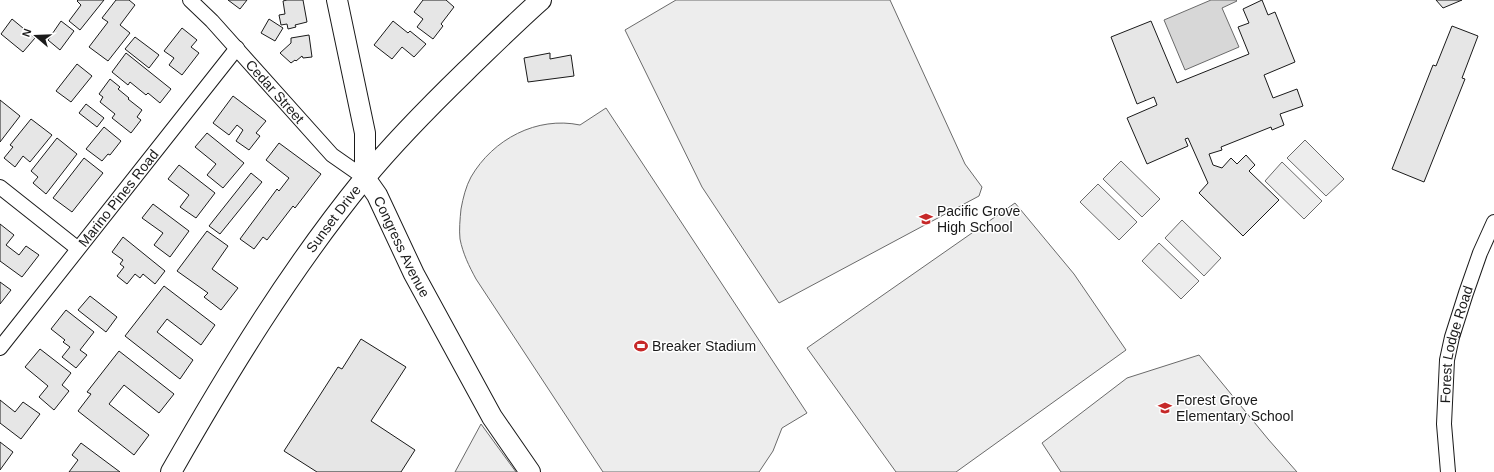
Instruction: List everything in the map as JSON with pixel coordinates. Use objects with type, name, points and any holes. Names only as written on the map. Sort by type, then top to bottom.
[{"type":"main road","points":[[337,0],[365,133],[365,178]]},
{"type":"main road","name":"Sunset Drive","points":[[171,472],[224,381],[260,324],[331,221],[365,178],[434,102],[541,0]]},
{"type":"main road","name":"Congress Avenue","points":[[365,178],[377,195],[414,274],[492,417],[530,472]]},
{"type":"street","name":"Cedar Street","points":[[190,0],[237,48],[332,155],[365,178]]},
{"type":"street","name":"Marino Pines Road","points":[[0,348],[77,248],[237,48]]},
{"type":"street","points":[[0,187],[77,248]]},
{"type":"street","name":"Forest Lodge Road","points":[[1448,472],[1444,424],[1447,360],[1452,337],[1466,293],[1480,254],[1494,222]]},
{"type":"shaded area","points":[[676,0],[890,0],[965,164],[982,187],[979,196],[779,303],[702,187],[625,30]]},
{"type":"shaded area","points":[[1211,0],[1237,1],[1222,8],[1239,47],[1185,70],[1164,20]]},
{"type":"shaded area","name":"Breaker Stadium","points":[[606,108],[807,413],[782,428],[773,451],[759,472],[603,472],[476,279],[466,260],[460,239],[461,209],[468,184],[480,163],[504,141],[518,133],[532,127],[548,124],[564,123],[580,125]]},
{"type":"shaded area","points":[[1305,140],[1344,179],[1326,196],[1287,158]]},
{"type":"shaded area","points":[[1121,161],[1160,199],[1142,217],[1103,179]]},
{"type":"shaded area","points":[[1282,162],[1322,201],[1304,219],[1265,181]]},
{"type":"shaded area","points":[[1098,184],[1137,222],[1119,240],[1080,202]]},
{"type":"shaded area","points":[[1015,203],[1074,274],[1126,350],[956,472],[896,472],[807,348]]},
{"type":"shaded area","points":[[1182,220],[1221,258],[1204,276],[1165,238]]},
{"type":"shaded area","points":[[1159,243],[1199,281],[1181,299],[1142,261]]},
{"type":"shaded area","name":"Forest Grove Elementary School","points":[[1199,355],[1297,472],[1061,472],[1042,443],[1127,378]]},
{"type":"shaded area","points":[[481,424],[516,472],[455,472]]},
{"type":"building","points":[[104,0],[80,30],[69,21],[81,5],[77,1]]},
{"type":"building","points":[[116,0],[129,0],[135,5],[120,25],[130,33],[108,61],[89,47],[108,22],[102,18]]},
{"type":"building","points":[[228,0],[247,0],[240,9]]},
{"type":"building","points":[[303,0],[307,22],[295,25],[296,27],[288,29],[287,24],[281,25],[279,15],[285,14],[283,1]]},
{"type":"building","points":[[423,0],[446,0],[454,7],[441,24],[443,26],[433,39],[417,27],[423,19],[414,12]]},
{"type":"building","points":[[1262,0],[1268,15],[1275,12],[1295,62],[1264,75],[1273,98],[1297,89],[1303,106],[1280,114],[1284,125],[1272,130],[1271,127],[1221,147],[1222,150],[1209,154],[1213,165],[1222,168],[1231,158],[1237,164],[1246,155],[1255,165],[1249,171],[1279,200],[1243,236],[1199,193],[1208,183],[1188,138],[1185,139],[1188,146],[1147,164],[1127,118],[1157,105],[1154,97],[1137,104],[1111,37],[1151,21],[1177,83],[1249,54],[1238,27],[1249,23],[1243,9]]},
{"type":"building","points":[[1436,0],[1462,0],[1443,8]]},
{"type":"building","points":[[12,19],[35,38],[23,52],[1,34]]},
{"type":"building","points":[[269,19],[283,28],[275,41],[261,33]]},
{"type":"building","points":[[61,21],[74,31],[60,50],[48,40]]},
{"type":"building","points":[[393,21],[408,33],[410,31],[426,44],[414,57],[402,47],[392,59],[374,45]]},
{"type":"building","points":[[1452,26],[1478,36],[1462,78],[1465,79],[1424,182],[1392,169],[1433,65],[1436,66]]},
{"type":"building","points":[[182,28],[197,40],[191,47],[199,53],[182,75],[169,65],[174,58],[164,51]]},
{"type":"building","points":[[309,35],[312,57],[303,58],[302,56],[291,63],[280,53],[291,43],[291,38]]},
{"type":"building","points":[[135,37],[159,55],[149,68],[125,49]]},
{"type":"building","points":[[126,53],[171,89],[160,103],[148,93],[146,95],[130,82],[128,85],[112,72]]},
{"type":"building","points":[[550,53],[550,59],[571,55],[574,76],[528,82],[524,58]]},
{"type":"building","points":[[77,64],[92,76],[71,102],[56,91]]},
{"type":"building","points":[[110,79],[120,87],[118,89],[129,98],[128,99],[142,110],[137,117],[141,120],[131,133],[112,118],[115,114],[100,102],[103,97],[99,94]]},
{"type":"building","points":[[233,96],[266,121],[256,133],[260,136],[249,150],[236,141],[243,130],[237,125],[229,135],[213,123]]},
{"type":"building","points":[[0,100],[20,116],[0,142]]},
{"type":"building","points":[[86,104],[104,118],[97,127],[79,113]]},
{"type":"building","points":[[31,119],[52,135],[30,162],[23,156],[15,167],[4,158],[13,147],[10,145]]},
{"type":"building","points":[[104,127],[121,141],[110,155],[108,154],[102,161],[86,149]]},
{"type":"building","points":[[207,133],[244,163],[223,188],[207,175],[216,164],[195,147]]},
{"type":"building","points":[[57,138],[77,154],[46,194],[33,183],[38,177],[31,171]]},
{"type":"building","points":[[279,143],[321,174],[295,208],[293,206],[267,240],[263,237],[254,249],[240,239],[277,189],[279,191],[289,178],[266,160]]},
{"type":"building","points":[[84,158],[103,173],[72,212],[53,198]]},
{"type":"building","points":[[179,165],[215,193],[196,218],[180,207],[189,195],[168,179]]},
{"type":"building","points":[[251,173],[262,182],[220,234],[209,226]]},
{"type":"building","points":[[153,204],[189,231],[170,257],[154,245],[163,233],[142,218]]},
{"type":"building","points":[[0,224],[14,235],[6,245],[19,255],[26,246],[39,255],[22,277],[0,261]]},
{"type":"building","points":[[207,231],[228,246],[212,269],[238,288],[221,310],[204,297],[208,293],[177,271]]},
{"type":"building","points":[[123,237],[165,271],[155,284],[143,274],[140,278],[135,274],[127,284],[117,276],[124,267],[120,264],[123,260],[112,252]]},
{"type":"building","points":[[0,282],[11,290],[0,304]]},
{"type":"building","points":[[164,286],[215,325],[201,345],[167,319],[157,332],[193,360],[180,379],[125,336]]},
{"type":"building","points":[[90,296],[117,317],[106,332],[78,310]]},
{"type":"building","points":[[66,310],[94,332],[80,350],[87,355],[76,368],[62,357],[70,347],[63,342],[65,340],[51,329]]},
{"type":"building","points":[[361,339],[406,367],[371,421],[415,450],[401,472],[317,472],[284,451],[338,367],[342,369]]},
{"type":"building","points":[[40,349],[71,373],[62,385],[69,391],[54,410],[39,397],[48,386],[25,367]]},
{"type":"building","points":[[119,351],[174,394],[159,413],[124,385],[109,404],[149,435],[134,455],[78,411],[91,394],[87,392]]},
{"type":"building","points":[[0,400],[15,412],[23,402],[40,414],[21,439],[0,423]]},
{"type":"building","points":[[0,442],[13,452],[0,470]]},
{"type":"building","points":[[81,443],[120,472],[69,472],[78,460],[72,455]]},
{"type":"place","name":"Pacific Grove High School","points":[[926,219]]},
{"type":"place","name":"Breaker Stadium","points":[[641,346]]},
{"type":"place","name":"Forest Grove Elementary School","points":[[1165,408]]}]
